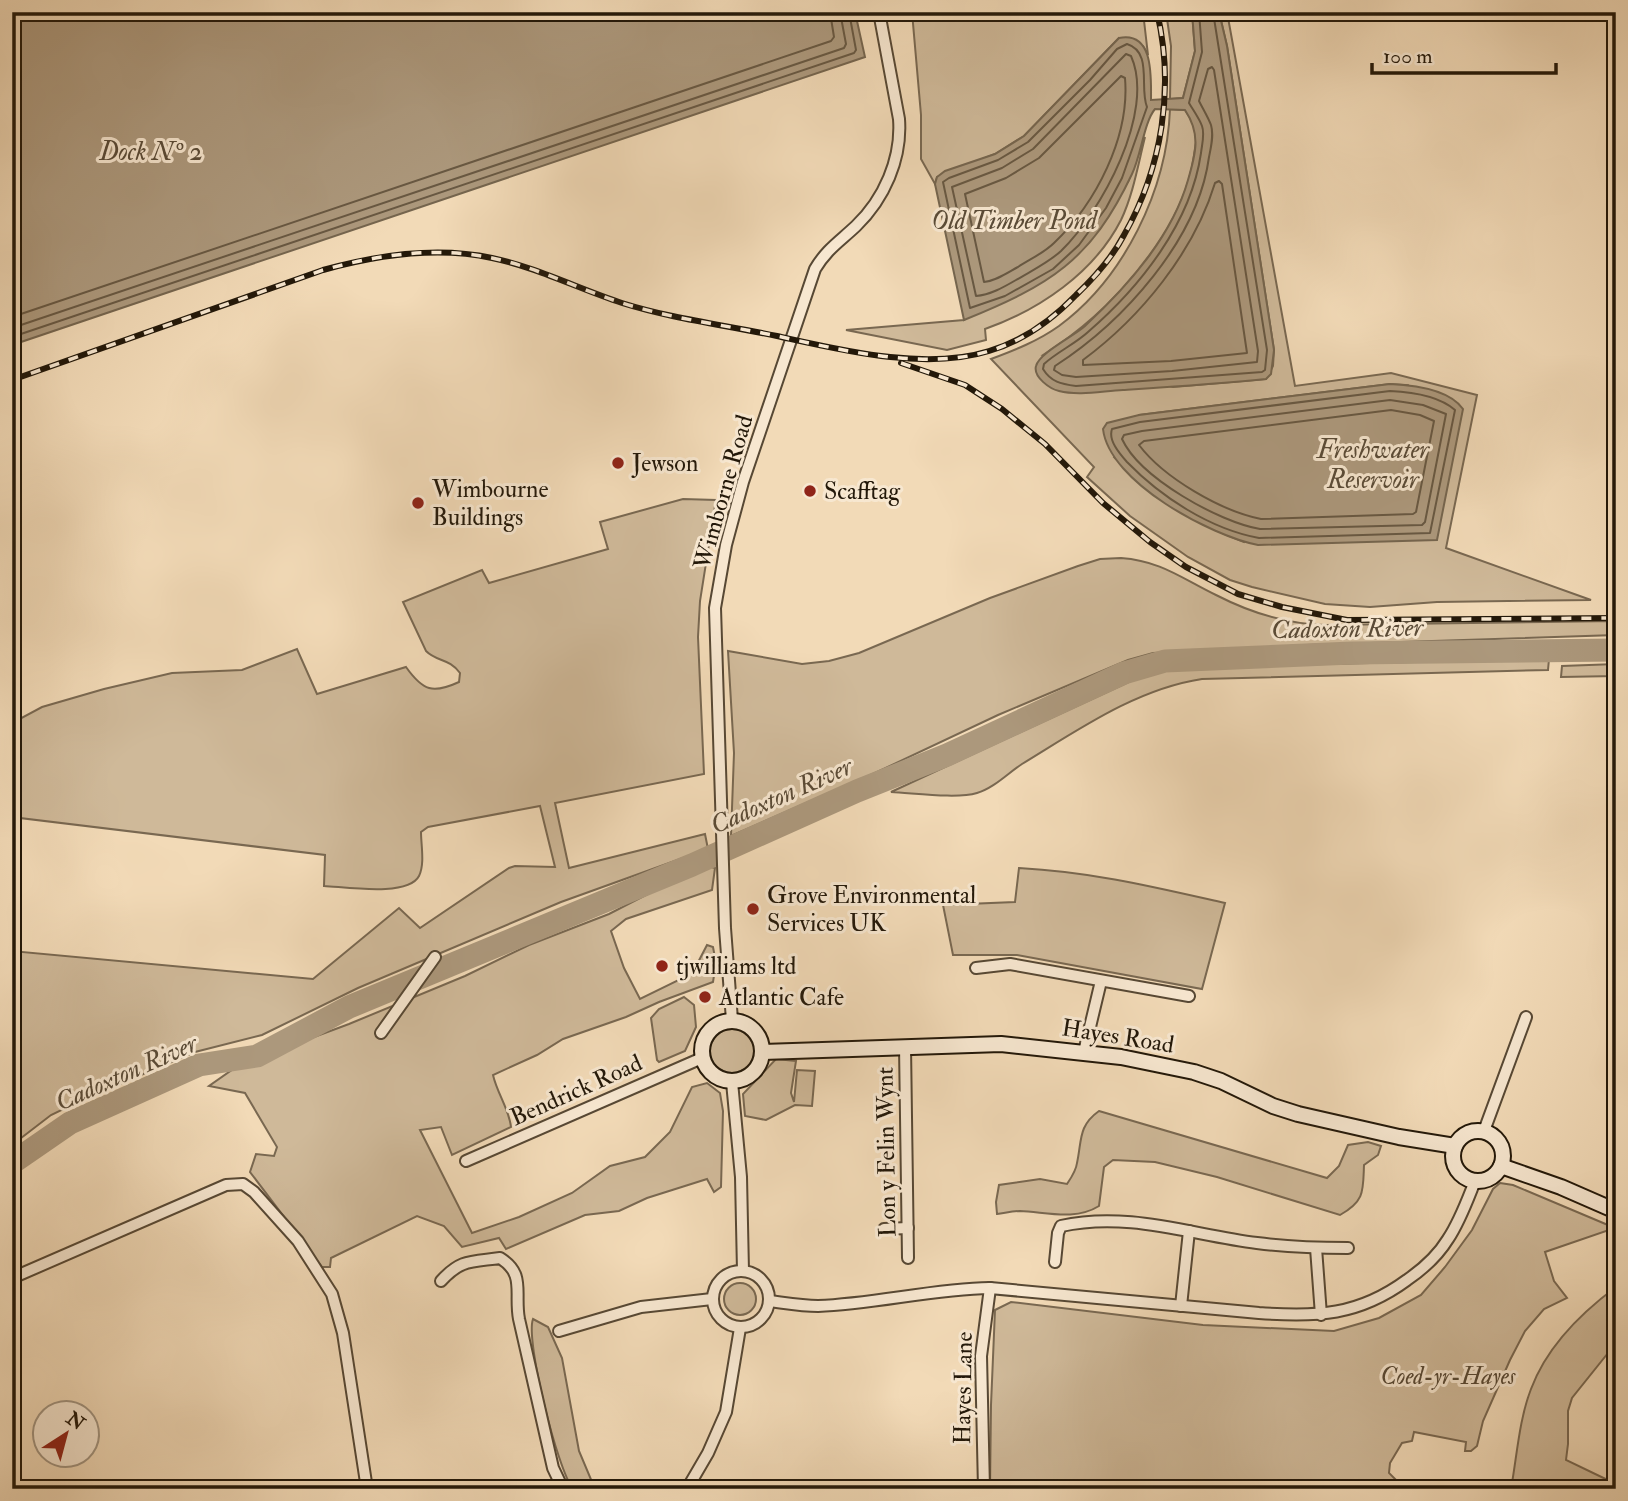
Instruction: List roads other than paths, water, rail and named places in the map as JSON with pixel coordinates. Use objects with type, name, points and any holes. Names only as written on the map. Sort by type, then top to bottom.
[{"type":"street","name":"Wimborne Road","points":[[733,1020],[724,928],[715,608],[726,545],[743,482],[815,269],[830,247],[872,208],[884,189],[893,166],[900,133],[899,119],[879,12]]},
{"type":"street","points":[[381,1033],[435,957]]},
{"type":"street","points":[[976,968],[1010,964],[1189,996]]},
{"type":"street","points":[[1084,1052],[1101,981]]},
{"type":"street","points":[[1485,1131],[1526,1017]]},
{"type":"street","points":[[733,1020],[751,1026],[758,1034],[763,1052],[761,1063],[755,1072],[732,1082],[716,1077],[708,1070],[702,1058],[702,1047],[709,1030],[722,1022],[733,1020]]},
{"type":"street","name":"Hayes Road","points":[[763,1052],[1001,1044],[1084,1052],[1194,1072],[1298,1114],[1399,1137],[1455,1146]]},
{"type":"street","name":"Lon y Felin Wynt","points":[[905,1046],[908,1258]]},
{"type":"street","name":"Bendrick Road","points":[[466,1161],[702,1058]]},
{"type":"street","points":[[732,1082],[741,1177],[743,1271]]},
{"type":"street","points":[[1485,1131],[1501,1146],[1501,1166],[1488,1179],[1475,1181],[1458,1172],[1452,1156],[1455,1146],[1465,1134],[1485,1131]]},
{"type":"street","points":[[1501,1166],[1561,1187],[1616,1211]]},
{"type":"street","points":[[769,1301],[814,1306],[859,1303],[958,1289],[990,1288],[1304,1316],[1352,1310],[1380,1298],[1428,1265],[1461,1218],[1475,1181]]},
{"type":"street","points":[[12,1278],[226,1185],[243,1184],[254,1192],[298,1241],[332,1294],[343,1333],[367,1489]]},
{"type":"street","points":[[1055,1262],[1061,1226],[1105,1220],[1148,1223],[1256,1243],[1349,1248]]},
{"type":"street","points":[[884,1229],[908,1228]]},
{"type":"street","points":[[1181,1306],[1189,1231]]},
{"type":"street","points":[[1316,1248],[1321,1315]]},
{"type":"street","points":[[440,1282],[455,1265],[484,1260],[499,1258],[515,1271],[518,1279],[516,1301],[519,1320],[553,1468],[563,1489]]},
{"type":"street","points":[[743,1271],[759,1277],[768,1292],[769,1301],[760,1320],[751,1326],[740,1328],[724,1322],[714,1308],[712,1299],[721,1279],[731,1272],[743,1271]]},
{"type":"street","name":"Hayes Lane","points":[[984,1489],[981,1356],[990,1288]]},
{"type":"street","points":[[559,1331],[641,1307],[712,1299]]},
{"type":"street","points":[[687,1489],[708,1453],[726,1412],[740,1328]]},
{"type":"water","name":"Dock Nº 2","points":[[27,12],[855,12],[865,57],[12,345],[12,17]]},
{"type":"water","name":"Old Timber Pond","points":[[1192,12],[1219,12],[1227,46],[1274,350],[1271,374],[1266,379],[1194,385],[1083,393],[1055,390],[1037,374],[1036,366],[1039,361],[1085,326],[1117,295],[1159,241],[1181,201],[1196,144],[1190,119],[1185,110],[1155,109],[1148,122],[1132,174],[1117,204],[1084,249],[1065,267],[1021,295],[964,320],[935,184],[937,177],[945,171],[995,154],[1024,136],[1119,38],[1130,38],[1145,48],[1150,68],[1151,100],[1183,98],[1195,51]]},
{"type":"water","name":"Freshwater Reservoir","points":[[1390,384],[1419,387],[1440,393],[1457,402],[1463,409],[1437,540],[1258,545],[1238,540],[1190,518],[1142,487],[1109,449],[1103,429],[1107,423],[1139,415]]},
{"type":"waterway","name":"Cadoxton River","points":[[12,1163],[70,1123],[199,1065],[257,1056],[349,1007],[692,865],[857,791],[947,755],[1124,673],[1165,661],[1352,653],[1616,650]]},
{"type":"railway","points":[[12,380],[323,270],[385,256],[428,253],[471,254],[492,258],[525,267],[641,309],[855,352],[911,359],[938,359],[964,357],[1002,347],[1047,321],[1090,281],[1109,259],[1137,209],[1148,183],[1162,127],[1165,69],[1157,12]]},
{"type":"railway","points":[[901,363],[965,385],[1002,409],[1045,444],[1103,503],[1150,542],[1186,567],[1238,594],[1282,607],[1347,620],[1616,618]]},
{"type":"place","name":"Jewson","points":[[618,463]]},
{"type":"place","name":"Scafftag","points":[[810,491]]},
{"type":"place","name":"Wimbourne Buildings","points":[[418,503]]},
{"type":"place","name":"Grove Environmental Services UK","points":[[753,909]]},
{"type":"place","name":"tjwilliams ltd","points":[[662,966]]},
{"type":"place","name":"Atlantic Cafe","points":[[705,997]]},
{"type":"park label","name":"Coed-yr-Hayes","points":[[1448,1376]]}]
